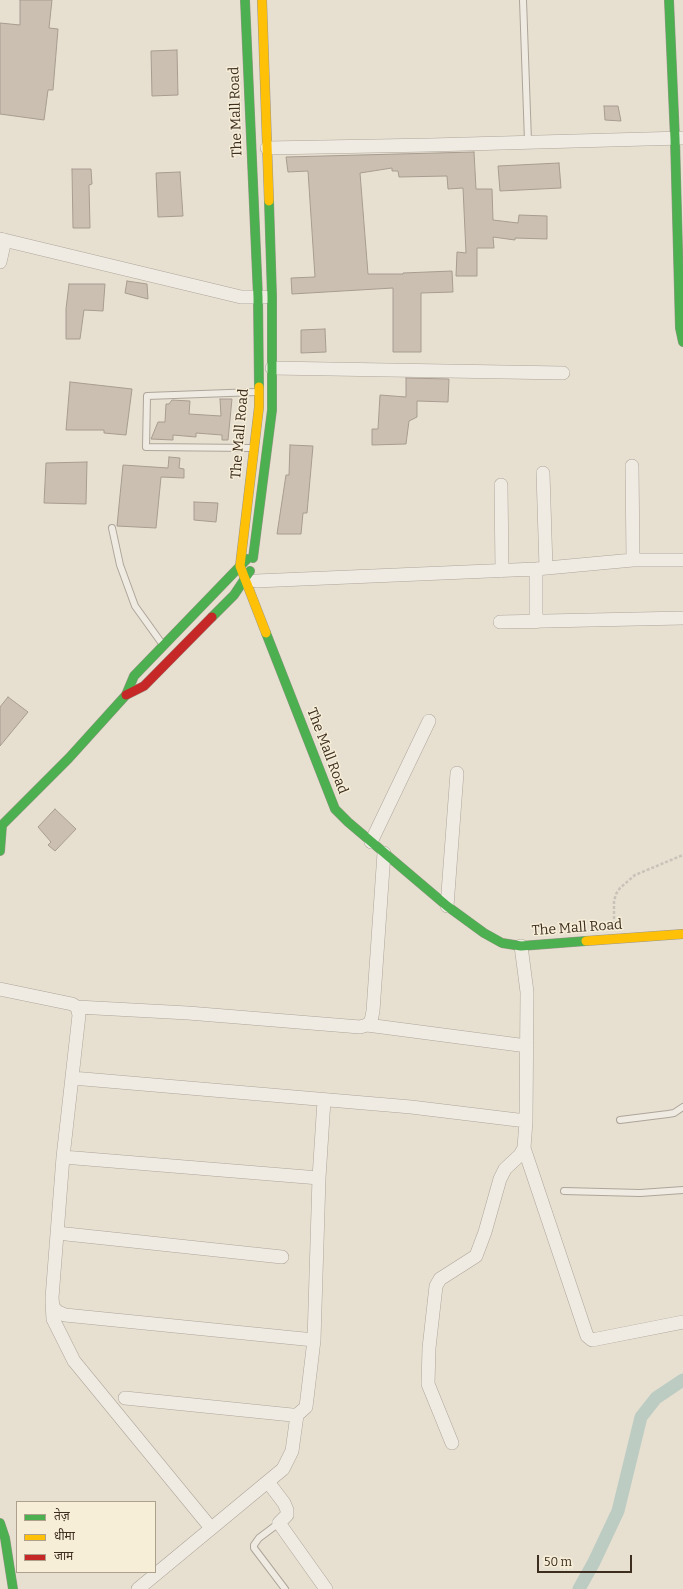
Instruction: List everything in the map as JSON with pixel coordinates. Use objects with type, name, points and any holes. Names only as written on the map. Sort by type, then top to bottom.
[{"type":"main road","name":"The Mall Road","points":[[245,0],[258,297],[259,407],[240,566],[253,579]]},
{"type":"main road","name":"The Mall Road","points":[[262,0],[272,297],[272,410],[254,553],[253,579],[335,809],[371,842],[447,906],[484,934],[502,942],[521,946],[683,934]]},
{"type":"main road","points":[[669,0],[679,139],[680,328],[683,342]]},
{"type":"main road","points":[[0,851],[1,826],[69,758],[126,695],[134,676],[254,553]]},
{"type":"main road","points":[[126,695],[144,686],[234,595],[253,579]]},
{"type":"main road","name":"The Mall Road","points":[[346,805],[348,822]]},
{"type":"main road","points":[[0,1523],[13,1589]]},
{"type":"street","points":[[267,148],[679,139]]},
{"type":"street","points":[[0,262],[2,240],[241,296],[272,297]]},
{"type":"street","points":[[272,368],[563,373]]},
{"type":"street","points":[[632,466],[633,560]]},
{"type":"street","points":[[536,622],[541,568],[543,473]]},
{"type":"street","points":[[501,485],[502,570]]},
{"type":"street","points":[[253,579],[502,570],[633,560],[683,560]]},
{"type":"street","points":[[500,622],[683,618]]},
{"type":"street","points":[[371,842],[429,721]]},
{"type":"street","points":[[447,906],[457,773]]},
{"type":"street","points":[[367,1025],[371,1021],[373,1011],[384,853]]},
{"type":"street","points":[[521,946],[527,992],[526,1121],[524,1148],[587,1336],[592,1340],[683,1322]]},
{"type":"street","points":[[0,989],[77,1006],[188,1013],[360,1027],[367,1025],[527,1046]]},
{"type":"street","points":[[77,1006],[79,1015],[63,1157],[52,1298],[53,1319],[74,1361],[211,1528]]},
{"type":"street","points":[[72,1078],[430,1109],[526,1121]]},
{"type":"street","points":[[138,1589],[283,1469],[292,1451],[297,1415],[306,1407],[308,1402],[314,1340],[319,1178],[324,1100]]},
{"type":"street","points":[[452,1443],[428,1384],[429,1355],[436,1286],[440,1279],[476,1256],[485,1232],[500,1178],[505,1169],[520,1155],[524,1148]]},
{"type":"street","points":[[63,1157],[319,1178]]},
{"type":"street","points":[[57,1234],[282,1257]]},
{"type":"street","points":[[52,1298],[53,1307],[58,1312],[65,1315],[314,1340]]},
{"type":"street","points":[[124,1398],[297,1415]]},
{"type":"street","points":[[268,1482],[284,1503],[287,1510],[287,1515],[278,1522],[326,1589]]},
{"type":"lane","points":[[523,0],[528,142]]},
{"type":"lane","points":[[254,448],[146,447],[147,396],[258,391]]},
{"type":"lane","points":[[112,528],[120,565],[135,606],[164,646]]},
{"type":"lane","points":[[620,1120],[668,1114],[683,1107]]},
{"type":"lane","points":[[564,1191],[640,1193],[683,1190]]},
{"type":"lane","points":[[278,1522],[259,1538],[254,1545],[254,1548],[285,1589]]},
{"type":"path","points":[[613,939],[614,901],[620,888],[635,875],[683,855]]},
{"type":"building","points":[[20,0],[52,0],[49,28],[58,29],[53,90],[48,90],[44,120],[0,114],[0,23],[20,25]]},
{"type":"building","points":[[177,50],[178,95],[152,96],[151,51]]},
{"type":"building","points":[[604,106],[618,106],[621,121],[605,120]]},
{"type":"building","points":[[474,152],[476,189],[492,189],[493,220],[518,223],[519,215],[547,216],[547,239],[515,238],[515,240],[493,237],[494,248],[477,248],[477,276],[456,276],[457,252],[466,253],[463,188],[448,189],[447,176],[399,177],[398,171],[392,171],[392,168],[360,173],[368,274],[403,274],[452,271],[453,292],[421,293],[421,352],[393,352],[393,288],[292,294],[291,278],[315,277],[308,171],[288,172],[286,157]]},
{"type":"building","points":[[559,163],[561,188],[500,191],[498,166]]},
{"type":"building","points":[[72,169],[91,169],[92,184],[89,185],[90,228],[73,228]]},
{"type":"building","points":[[180,172],[183,216],[158,217],[156,173]]},
{"type":"building","points":[[127,281],[147,284],[148,299],[125,293]]},
{"type":"building","points":[[69,284],[105,284],[103,311],[84,310],[80,339],[66,339],[66,309]]},
{"type":"building","points":[[325,329],[326,352],[301,353],[301,330]]},
{"type":"building","points":[[406,378],[449,379],[448,402],[417,401],[417,417],[409,421],[406,444],[372,445],[372,429],[378,429],[380,395],[406,397]]},
{"type":"building","points":[[70,382],[132,389],[126,435],[104,433],[104,430],[66,430]]},
{"type":"building","points":[[220,399],[232,399],[228,440],[222,440],[222,435],[196,433],[196,437],[173,435],[173,440],[151,439],[158,422],[165,422],[166,404],[169,404],[172,400],[190,401],[189,414],[221,416]]},
{"type":"building","points":[[290,445],[313,446],[307,513],[303,513],[301,534],[277,534],[286,475],[289,475]]},
{"type":"building","points":[[169,457],[180,458],[179,468],[184,469],[184,478],[161,477],[156,528],[117,526],[123,465],[168,468]]},
{"type":"building","points":[[87,462],[86,504],[44,503],[46,463]]},
{"type":"building","points":[[194,502],[218,503],[216,522],[194,520]]},
{"type":"building","points":[[8,697],[28,712],[0,746],[0,707]]},
{"type":"building","points":[[55,809],[76,829],[55,851],[48,845],[51,842],[38,827]]},
{"type":"waterway","points":[[579,1589],[594,1562],[618,1511],[641,1417],[656,1398],[683,1380]]},
{"type":"traffic: fast","points":[[245,0],[258,297],[259,387]]},
{"type":"traffic: fast","points":[[669,0],[675,139],[680,328],[683,342]]},
{"type":"traffic: fast","points":[[253,558],[272,410],[272,297],[269,201]]},
{"type":"traffic: fast","points":[[0,827],[69,758],[126,695],[134,676],[247,559]]},
{"type":"traffic: fast","points":[[212,617],[234,595],[250,571]]},
{"type":"traffic: fast","points":[[266,633],[335,809],[348,822],[447,906],[484,933],[502,943],[521,946],[586,941]]},
{"type":"traffic: fast","points":[[0,851],[2,825]]},
{"type":"traffic: fast","points":[[0,1523],[5,1538],[13,1589]]},
{"type":"traffic: slow","points":[[262,0],[269,201]]},
{"type":"traffic: slow","points":[[259,387],[259,407],[240,566],[266,633]]},
{"type":"traffic: slow","points":[[586,941],[683,934]]},
{"type":"traffic: jam","points":[[126,695],[144,686],[212,617]]}]
